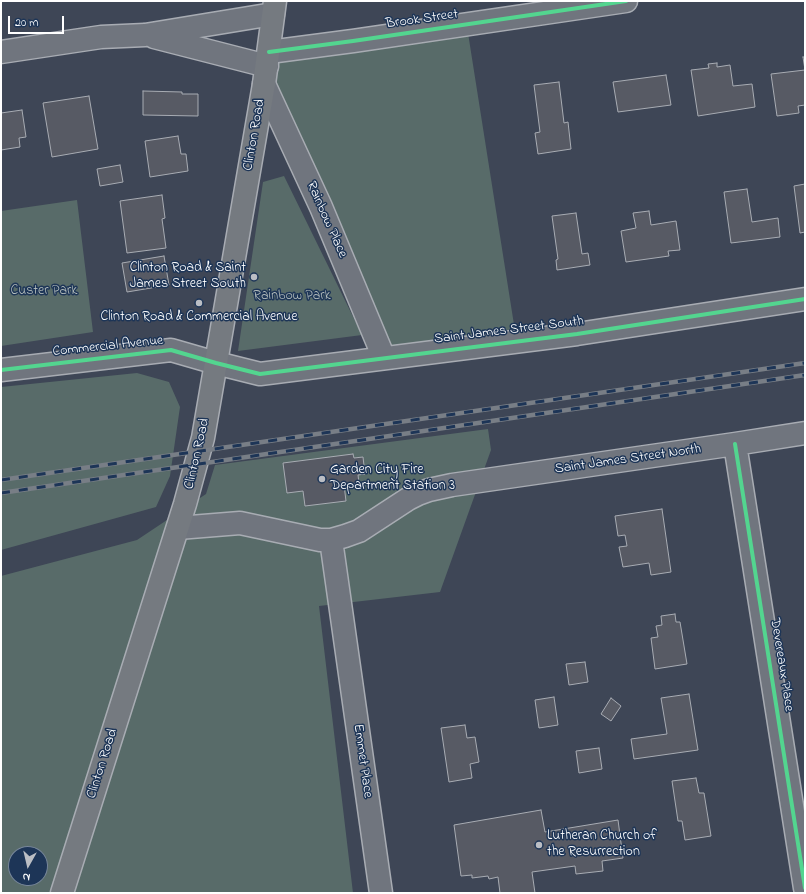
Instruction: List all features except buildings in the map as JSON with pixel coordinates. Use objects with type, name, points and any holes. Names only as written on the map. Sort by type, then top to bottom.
[{"type":"main road","name":"Clinton Road","points":[[62,893],[178,528],[203,438],[266,67],[274,7]]},
{"type":"street","name":"Brook Street","points":[[145,35],[266,67],[354,41],[626,1]]},
{"type":"street","name":"Brook Street","points":[[1,52],[101,37],[145,35],[274,7]]},
{"type":"street","name":"Rainbow Place","points":[[266,67],[321,207],[384,358]]},
{"type":"street","name":"Saint James Street South","points":[[216,363],[260,374],[577,334],[805,300]]},
{"type":"street","name":"Commercial Avenue","points":[[1,370],[171,350],[216,363]]},
{"type":"street","name":"Saint James Street North","points":[[331,540],[359,531],[418,494],[452,485],[805,433]]},
{"type":"street","name":"Devereaux Place","points":[[735,444],[805,888]]},
{"type":"street","points":[[178,528],[240,523],[314,539],[331,540]]},
{"type":"street","name":"Emmet Place","points":[[331,540],[381,893]]},
{"type":"green space","points":[[468,33],[515,331],[388,346],[269,83],[276,60]]},
{"type":"green space","name":"Rainbow Park","points":[[284,176],[362,335],[238,351],[263,182]]},
{"type":"green space","name":"Custer Park","points":[[77,200],[93,332],[1,346],[1,211]]},
{"type":"green space","points":[[137,373],[169,382],[180,407],[170,476],[156,507],[1,550],[1,387]]},
{"type":"green space","points":[[488,429],[491,450],[440,592],[319,606],[353,893],[1,893],[1,576],[137,540],[206,494],[215,465]]},
{"type":"railway","points":[[1,480],[805,363]]},
{"type":"railway","points":[[1,493],[805,375]]},
{"type":"cycle path","points":[[269,52],[626,1]]},
{"type":"cycle path","points":[[1,370],[171,350],[260,374],[577,334],[805,299]]},
{"type":"cycle path","points":[[735,444],[805,888]]},
{"type":"place","name":"Clinton Road & Saint James Street South","points":[[254,277]]},
{"type":"place","name":"Clinton Road & Commercial Avenue","points":[[199,303]]},
{"type":"place","name":"Garden City Fire Department Station 3","points":[[322,479]]},
{"type":"place","name":"Lutheran Church of the Resurrection","points":[[539,845]]}]
